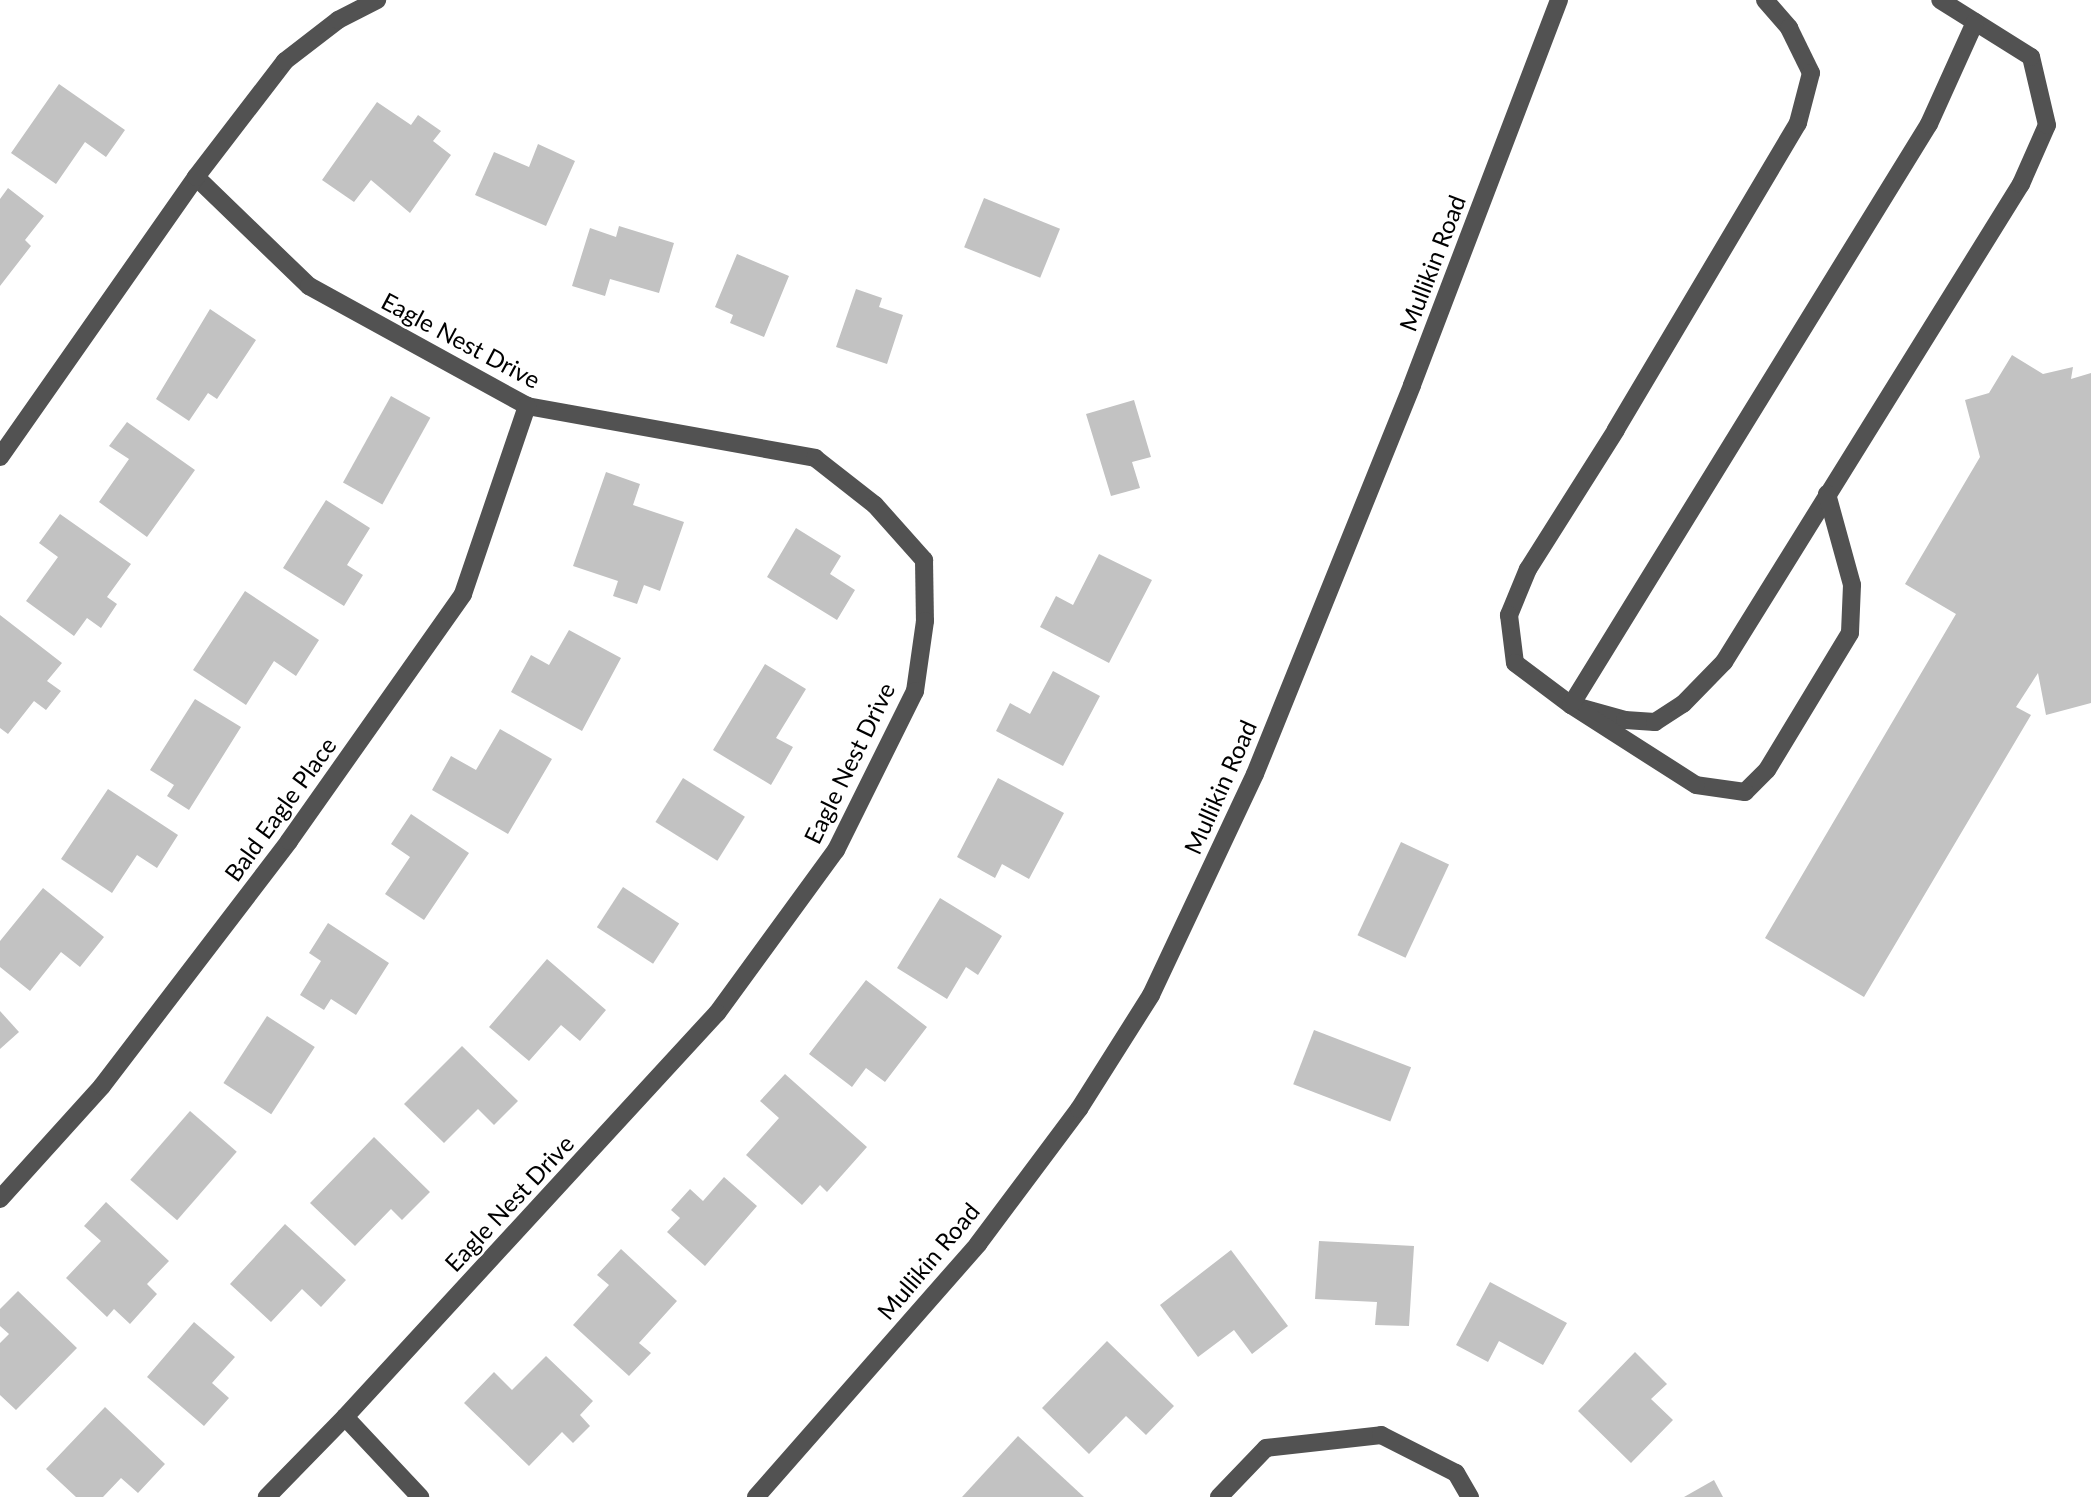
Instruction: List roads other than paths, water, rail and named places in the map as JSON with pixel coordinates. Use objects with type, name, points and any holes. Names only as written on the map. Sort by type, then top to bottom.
[{"type":"street","points":[[0,457],[196,177],[285,61],[338,20],[377,0]]},
{"type":"street","name":"Mullikin Road","points":[[755,1497],[978,1244],[1079,1109],[1151,995],[1255,774],[1412,385],[1559,0]]},
{"type":"street","points":[[1765,0],[1789,28],[1811,73],[1798,123],[1616,430],[1528,569],[1509,615],[1515,663],[1571,705],[1696,785],[1745,792],[1767,770],[1850,633],[1852,585],[1827,494]]},
{"type":"street","points":[[1571,705],[1625,720],[1655,722],[1683,704],[1724,662],[2021,184],[2047,125],[2031,57],[1940,0]]},
{"type":"street","points":[[1571,705],[1929,124],[1975,22]]},
{"type":"street","name":"Eagle Nest Drive","points":[[196,177],[309,286],[527,406],[815,458],[876,505],[923,560],[925,621],[915,691],[836,850],[717,1013],[345,1417],[267,1497]]},
{"type":"street","name":"Bald Eagle Place","points":[[0,1199],[102,1086],[289,841],[463,594],[527,406]]},
{"type":"street","points":[[345,1417],[420,1497]]},
{"type":"street","points":[[1219,1497],[1266,1448],[1381,1435],[1456,1473],[1470,1497]]}]
